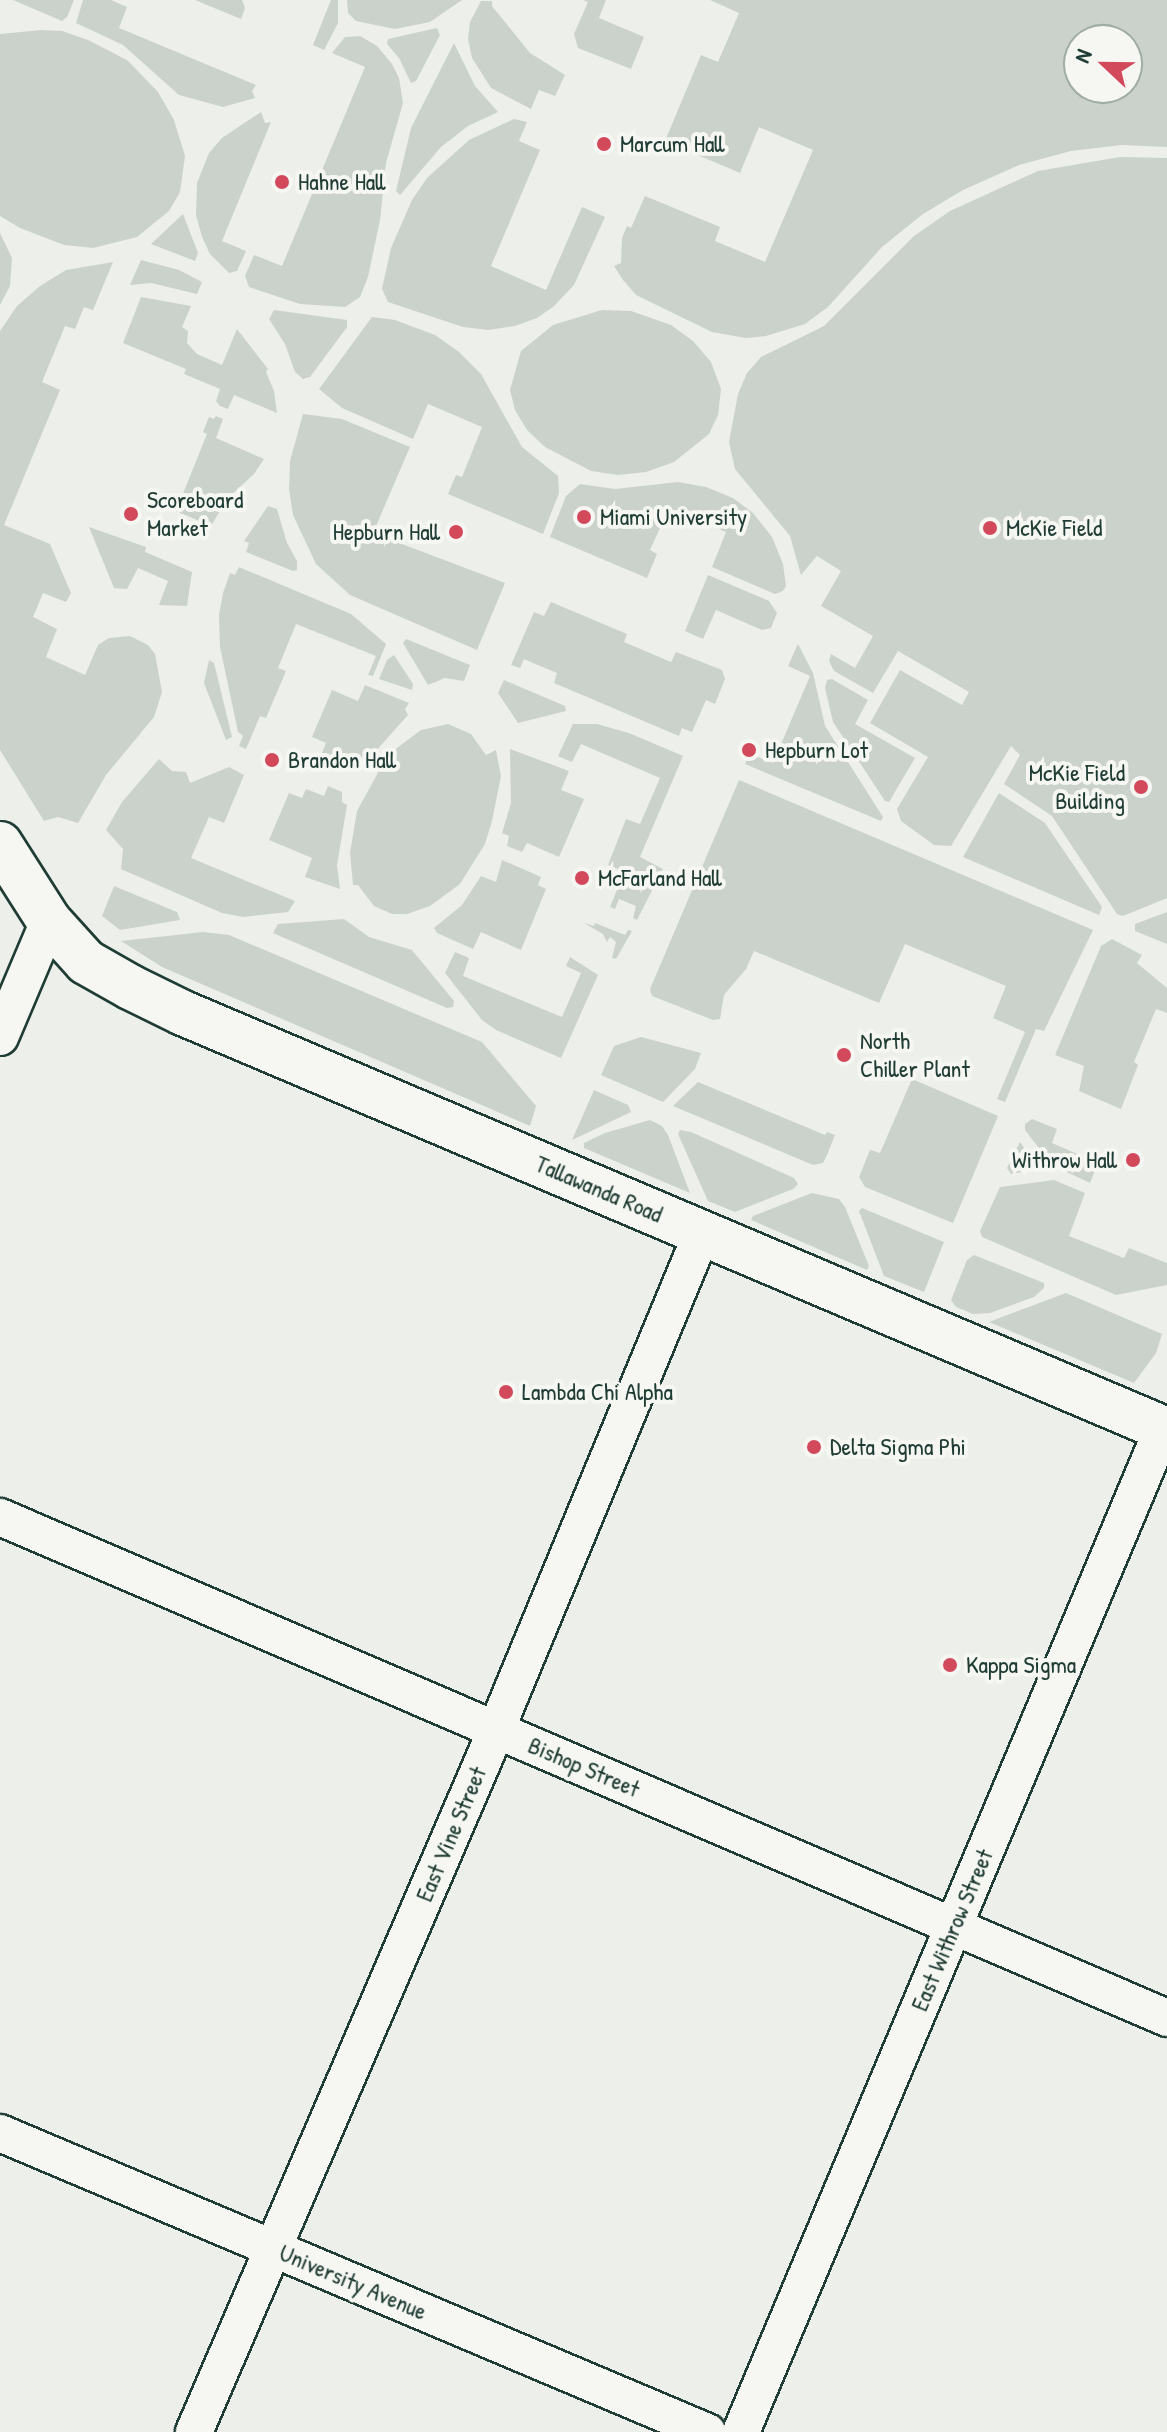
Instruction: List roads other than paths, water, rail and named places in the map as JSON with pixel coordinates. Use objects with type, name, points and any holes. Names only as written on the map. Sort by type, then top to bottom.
[{"type":"street","name":"Tallawanda Road","points":[[0,844],[49,921],[86,962],[183,1013],[1165,1429]]},
{"type":"street","points":[[0,1037],[49,921]]},
{"type":"street","name":"East Vine Street","points":[[194,2432],[495,1729],[702,1233]]},
{"type":"street","name":"East Withrow Street","points":[[741,2432],[1165,1429]]},
{"type":"street","name":"Bishop Street","points":[[0,1517],[1167,2018]]},
{"type":"street","name":"University Avenue","points":[[0,2133],[707,2432]]},
{"type":"place","name":"Marcum Hall","points":[[604,144]]},
{"type":"place","name":"Hahne Hall","points":[[282,182]]},
{"type":"place","name":"Scoreboard Market","points":[[131,514]]},
{"type":"place","name":"Miami University","points":[[584,517]]},
{"type":"place","name":"McKie Field","points":[[990,528]]},
{"type":"place","name":"Hepburn Hall","points":[[456,532]]},
{"type":"place","name":"Hepburn Lot","points":[[749,750]]},
{"type":"place","name":"Brandon Hall","points":[[272,760]]},
{"type":"place","name":"McKie Field Building","points":[[1141,787]]},
{"type":"place","name":"McFarland Hall","points":[[582,878]]},
{"type":"place","name":"North Chiller Plant","points":[[844,1055]]},
{"type":"place","name":"Withrow Hall","points":[[1133,1160]]},
{"type":"place","name":"Lambda Chi Alpha","points":[[506,1392]]},
{"type":"place","name":"Delta Sigma Phi","points":[[814,1447]]},
{"type":"place","name":"Kappa Sigma","points":[[950,1665]]}]
